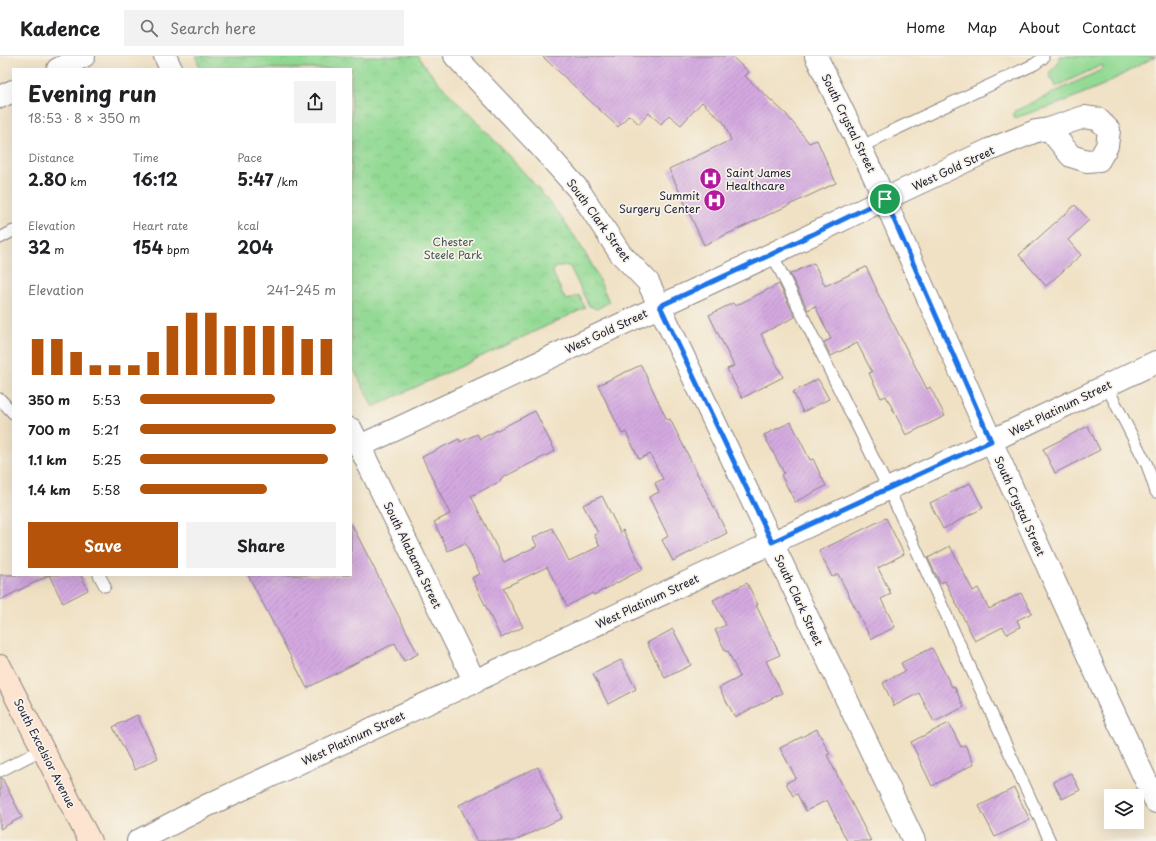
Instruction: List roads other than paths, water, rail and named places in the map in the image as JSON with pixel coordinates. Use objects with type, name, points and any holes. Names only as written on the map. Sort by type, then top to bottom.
[{"type":"main road","name":"South Excelsior Avenue","points":[[0,666],[90,841]]},
{"type":"street","points":[[60,68],[84,56]]},
{"type":"street","points":[[164,56],[170,68]]},
{"type":"street","name":"South Clark Street","points":[[455,56],[539,145],[578,190],[620,254],[648,282],[914,841]]},
{"type":"street","name":"South Crystal Street","points":[[816,56],[885,199],[991,441],[1156,802]]},
{"type":"street","points":[[0,98],[12,92]]},
{"type":"street","name":"West Gold Street","points":[[355,437],[660,306],[990,150],[1036,131],[1048,129]]},
{"type":"street","name":"West Platinum Street","points":[[138,841],[206,806],[991,441],[1156,362]]},
{"type":"street","name":"South Alabama Street","points":[[355,437],[475,682]]},
{"type":"lane","points":[[861,147],[1035,64],[1043,58],[1043,56]]},
{"type":"lane","points":[[0,238],[12,232]]},
{"type":"lane","points":[[772,254],[888,488],[1050,841]]},
{"type":"lane","points":[[1106,385],[1147,465],[1156,492]]},
{"type":"lane","points":[[0,398],[12,412]]},
{"type":"lane","points":[[100,576],[105,586]]},
{"type":"lane","points":[[0,771],[43,749]]},
{"type":"place","name":"Saint James Healthcare","points":[[710,178]]},
{"type":"place","name":"Summit Surgery Center","points":[[715,201]]},
{"type":"park label","name":"Chester Steele Park","points":[[453,247]]}]
